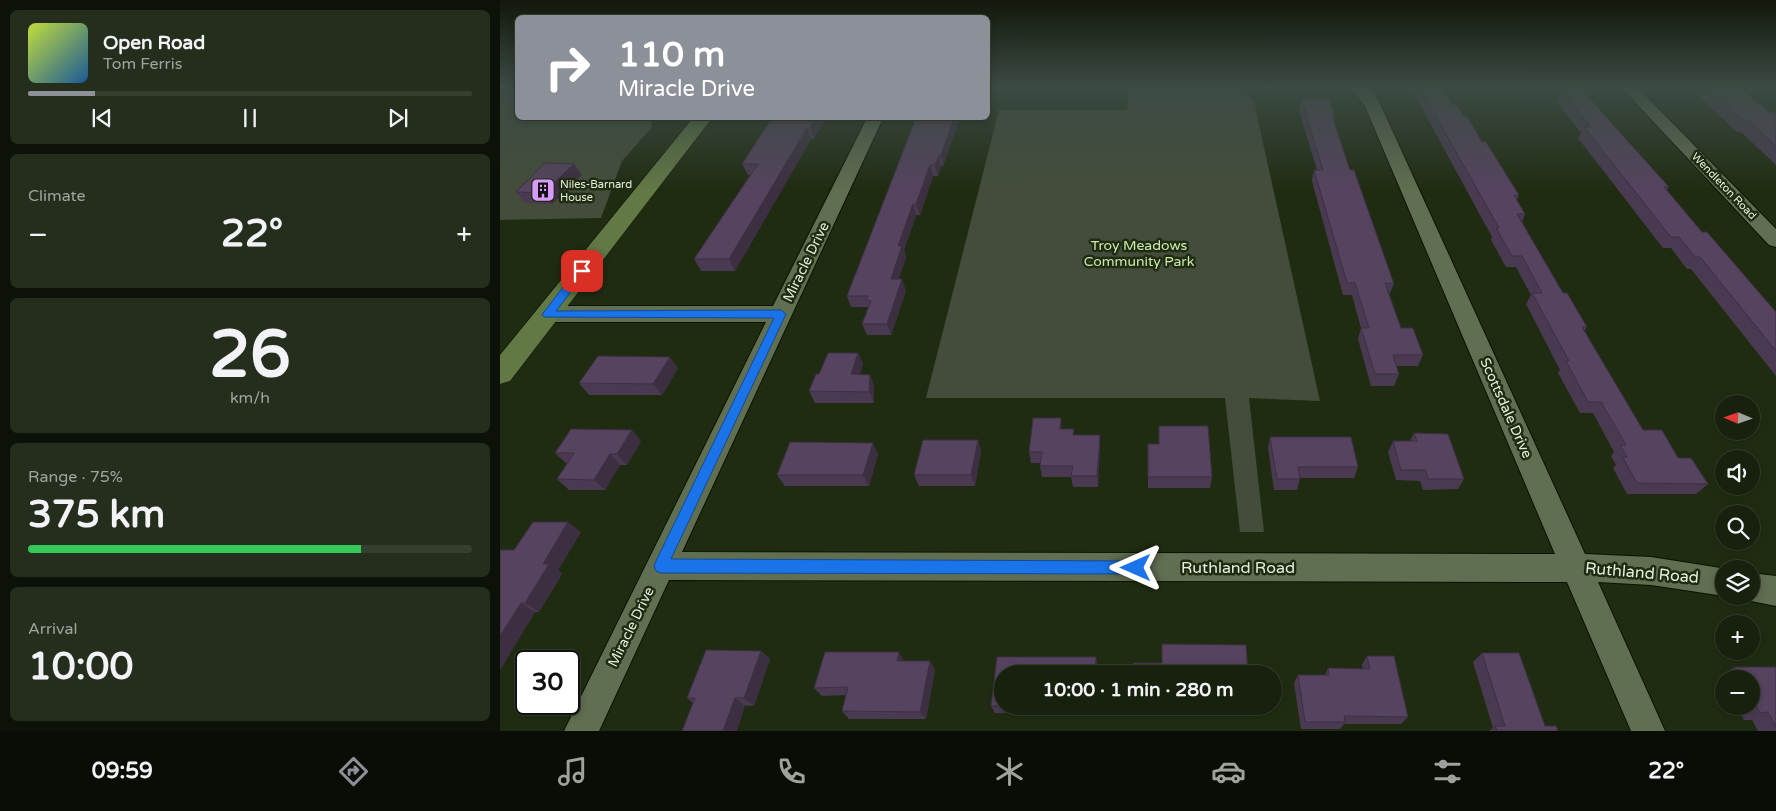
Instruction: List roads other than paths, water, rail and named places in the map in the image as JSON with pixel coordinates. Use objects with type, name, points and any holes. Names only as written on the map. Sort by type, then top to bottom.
[{"type":"street","points":[[500,374],[700,122]]},
{"type":"street","name":"Miracle Drive","points":[[581,731],[873,122]]},
{"type":"street","name":"Scottsdale Drive","points":[[1380,122],[1648,731]]},
{"type":"street","name":"Wendleton Road","points":[[1663,122],[1776,241]]},
{"type":"street","points":[[548,314],[781,314]]},
{"type":"street","name":"Ruthland Road","points":[[661,566],[1577,568],[1651,570],[1715,581]]},
{"type":"street","points":[[1760,588],[1776,591]]},
{"type":"place","name":"Niles-Barnard House","points":[[543,190]]},
{"type":"park label","name":"Troy Meadows Community Park","points":[[1139,254]]}]
